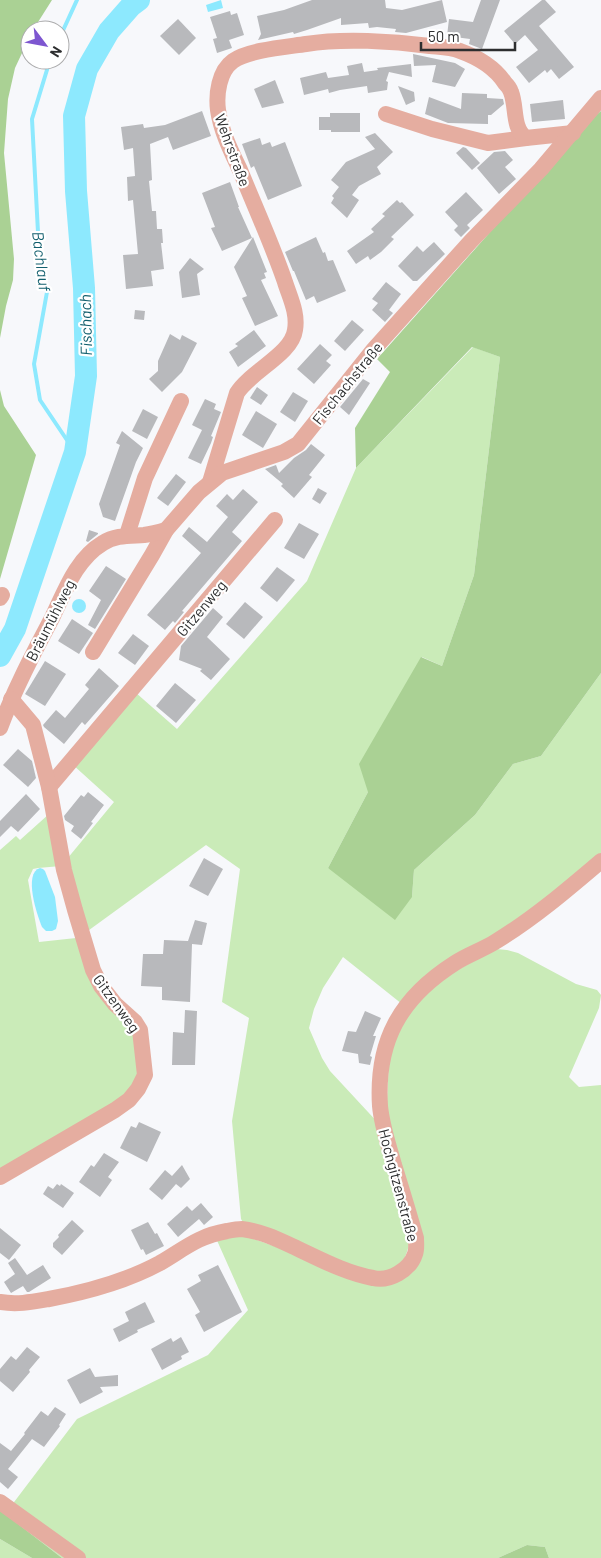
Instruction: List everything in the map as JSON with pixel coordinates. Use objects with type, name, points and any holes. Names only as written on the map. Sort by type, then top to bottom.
[{"type":"street","name":"Wehrstraße","points":[[210,482],[238,392],[242,385],[255,373],[277,357],[290,341],[295,331],[296,314],[280,269],[225,135],[218,109],[222,75],[231,62],[242,56],[318,42],[404,43],[459,50],[478,59],[499,74],[511,90],[516,119],[521,134],[526,138]]},
{"type":"street","name":"Fischachstraße","points":[[93,652],[166,530],[199,492],[222,473],[284,452],[298,444],[367,357],[471,240],[541,169],[601,98]]},
{"type":"street","points":[[386,114],[432,130],[488,144],[572,133]]},
{"type":"street","points":[[127,535],[145,478],[181,401]]},
{"type":"street","name":"Gitzenweg","points":[[49,786],[275,520]]},
{"type":"street","name":"Bräumühlweg","points":[[0,728],[11,699],[73,575],[84,559],[103,542],[127,535],[144,535],[166,530]]},
{"type":"street","name":"Gitzenweg","points":[[0,1177],[115,1110],[129,1100],[138,1089],[145,1075],[140,1030],[135,1022],[115,1004],[100,986],[87,954],[64,870],[49,786],[33,725],[11,699]]},
{"type":"street","name":"Hochgitzenstraße","points":[[0,1302],[11,1304],[30,1302],[73,1295],[104,1287],[137,1274],[200,1238],[241,1229],[273,1237],[330,1264],[374,1279],[390,1278],[406,1267],[415,1254],[416,1238],[384,1132],[380,1107],[381,1064],[385,1046],[392,1029],[406,1004],[438,974],[456,962],[495,942],[522,924],[556,899],[601,861]]},
{"type":"street","points":[[0,1502],[78,1558]]},
{"type":"green space","points":[[0,0],[52,0],[39,20],[20,20],[20,57],[15,68],[8,99],[4,153],[14,259],[13,280],[0,338]]},
{"type":"green space","points":[[601,111],[601,673],[541,756],[513,764],[475,815],[414,870],[412,897],[395,920],[328,868],[368,792],[359,764],[421,657],[442,666],[474,575],[500,357],[472,347],[356,468],[355,428],[390,372],[377,359],[590,120]]},
{"type":"green space","points":[[473,347],[500,357],[474,575],[442,666],[422,657],[368,792],[328,868],[412,897],[414,870],[475,815],[513,764],[541,756],[601,673],[601,859],[402,1004],[343,957],[323,988],[314,1009],[309,1028],[330,1071],[381,1126],[410,1240],[403,1261],[399,1265],[395,1268],[373,1274],[244,1224],[241,1219],[232,1121],[249,1018],[222,1002],[240,869],[206,845],[85,933],[67,859],[114,802],[72,764],[135,692],[177,729],[307,581],[356,468]]},
{"type":"green space","points":[[0,390],[4,406],[36,455],[0,579]]},
{"type":"green space","points":[[49,814],[61,866],[33,869],[28,880],[39,942],[76,938],[136,1034],[141,1069],[133,1092],[0,1172],[0,850],[16,836],[20,840]]},
{"type":"green space","points":[[496,949],[518,953],[576,984],[597,990],[601,995],[599,1008],[569,1077],[579,1087],[601,1085],[601,1558],[549,1558],[545,1547],[527,1545],[498,1558],[62,1558],[5,1514],[77,1419],[208,1355],[248,1310],[215,1236],[237,1233],[373,1281],[415,1256],[386,1123],[390,1038],[428,986]]},
{"type":"green space","points":[[0,1510],[62,1558],[32,1558],[0,1539]]},
{"type":"green space","points":[[0,1539],[32,1558],[0,1558]]},
{"type":"green space","points":[[527,1545],[545,1547],[549,1558],[498,1558]]},
{"type":"water","points":[[221,0],[223,8],[208,12],[206,5]]},
{"type":"water","points":[[79,599],[84,601],[86,606],[84,611],[79,613],[74,611],[72,606],[74,601]]},
{"type":"water","points":[[40,868],[45,871],[55,897],[58,921],[56,929],[52,931],[46,931],[42,927],[33,895],[32,878],[35,871]]},
{"type":"building","points":[[312,0],[385,0],[386,8],[402,10],[442,0],[447,22],[406,33],[395,32],[396,29],[369,28],[368,23],[341,25],[341,18],[294,34],[293,32],[258,40],[261,34],[257,16],[284,10]]},
{"type":"building","points":[[481,0],[500,0],[482,49],[469,44],[470,39],[447,36],[449,19],[473,22]]},
{"type":"building","points":[[542,0],[545,0],[556,12],[539,26],[574,67],[559,79],[551,69],[547,73],[545,70],[529,83],[516,67],[538,50],[525,35],[515,44],[504,31]]},
{"type":"building","points":[[230,11],[231,15],[237,13],[244,35],[229,40],[232,48],[217,53],[213,39],[217,38],[210,17]]},
{"type":"building","points":[[178,19],[196,38],[179,55],[160,36]]},
{"type":"building","points":[[413,54],[455,63],[465,69],[455,87],[432,82],[436,65],[414,66]]},
{"type":"building","points":[[362,63],[364,72],[378,70],[377,68],[411,64],[412,77],[389,72],[386,81],[388,82],[387,90],[368,93],[367,86],[329,93],[328,89],[304,95],[300,78],[326,72],[328,78],[349,75],[347,66]]},
{"type":"building","points":[[275,80],[284,103],[262,108],[254,89]]},
{"type":"building","points":[[398,86],[414,92],[415,101],[406,105]]},
{"type":"building","points":[[462,93],[487,94],[487,98],[503,99],[504,104],[491,115],[488,115],[488,124],[448,123],[425,114],[429,97],[461,109]]},
{"type":"building","points":[[563,100],[565,119],[532,122],[530,104]]},
{"type":"building","points":[[202,111],[211,136],[173,150],[168,137],[150,144],[152,180],[149,181],[152,211],[156,211],[157,229],[162,229],[163,243],[161,243],[164,269],[151,271],[153,286],[126,289],[123,255],[138,254],[133,200],[128,201],[127,177],[135,176],[133,148],[124,150],[121,127],[143,124],[144,128],[165,125]]},
{"type":"building","points":[[330,113],[360,113],[360,132],[319,130],[319,117],[330,117]]},
{"type":"building","points":[[375,133],[393,152],[377,167],[381,174],[359,186],[352,195],[359,200],[347,218],[331,203],[334,198],[332,196],[339,187],[331,180],[346,162],[375,149],[365,137]]},
{"type":"building","points":[[260,138],[262,145],[270,142],[272,147],[285,142],[302,186],[268,200],[254,166],[251,168],[242,144]]},
{"type":"building","points":[[463,147],[480,163],[472,170],[456,153]]},
{"type":"building","points":[[505,151],[513,160],[505,167],[516,179],[499,194],[477,168],[494,152]]},
{"type":"building","points":[[230,182],[238,207],[252,238],[222,251],[211,228],[215,227],[202,193]]},
{"type":"building","points":[[466,192],[483,210],[467,225],[470,228],[461,237],[454,230],[458,226],[445,212]]},
{"type":"building","points":[[397,200],[400,203],[402,202],[414,215],[391,237],[394,239],[381,252],[370,260],[368,256],[356,264],[347,251],[374,232],[371,229],[385,216],[382,214]]},
{"type":"building","points":[[253,237],[267,272],[264,273],[266,278],[261,280],[278,316],[255,326],[242,298],[247,296],[234,267]]},
{"type":"building","points":[[316,237],[328,261],[333,260],[346,291],[317,303],[314,296],[306,300],[285,252]]},
{"type":"building","points":[[434,242],[445,254],[417,281],[413,281],[398,266],[417,246],[423,252]]},
{"type":"building","points":[[190,258],[204,269],[197,274],[200,295],[182,298],[179,272]]},
{"type":"building","points":[[386,282],[401,294],[389,310],[393,313],[385,322],[372,310],[378,303],[372,299]]},
{"type":"building","points":[[135,310],[145,311],[144,320],[134,319]]},
{"type":"building","points":[[352,320],[364,330],[345,351],[334,341]]},
{"type":"building","points":[[254,330],[266,346],[238,367],[229,352],[238,346],[235,344]]},
{"type":"building","points":[[170,334],[180,340],[182,335],[197,343],[182,372],[162,392],[149,379],[158,371],[158,361]]},
{"type":"building","points":[[320,344],[332,355],[326,361],[331,365],[314,384],[297,369]]},
{"type":"building","points":[[363,379],[370,383],[349,415],[340,407]]},
{"type":"building","points":[[257,387],[268,395],[261,405],[250,398]]},
{"type":"building","points":[[293,392],[308,401],[295,422],[280,412]]},
{"type":"building","points":[[205,399],[216,404],[214,409],[221,412],[211,436],[213,437],[211,443],[201,464],[188,458],[202,430],[192,425]]},
{"type":"building","points":[[143,409],[158,417],[147,439],[132,431]]},
{"type":"building","points":[[256,411],[277,424],[263,448],[242,435]]},
{"type":"building","points":[[122,431],[143,448],[136,462],[115,521],[103,517],[99,504],[120,445],[116,443]]},
{"type":"building","points":[[311,444],[325,455],[309,475],[312,477],[294,498],[281,486],[283,484],[265,469],[276,465],[279,473]]},
{"type":"building","points":[[176,474],[186,482],[168,506],[157,498]]},
{"type":"building","points":[[318,488],[327,493],[320,504],[312,499]]},
{"type":"building","points":[[243,489],[258,502],[232,532],[242,541],[182,611],[184,612],[175,623],[173,621],[165,630],[147,615],[201,553],[182,536],[189,527],[207,542],[228,517],[216,506],[227,494],[233,500]]},
{"type":"building","points":[[299,523],[319,534],[304,559],[284,548]]},
{"type":"building","points":[[89,530],[98,534],[88,542],[86,541]]},
{"type":"building","points":[[106,566],[126,579],[95,629],[88,625],[101,600],[89,591]]},
{"type":"building","points":[[277,567],[295,580],[277,602],[260,588]]},
{"type":"building","points":[[245,602],[263,617],[244,639],[226,624]]},
{"type":"building","points":[[213,608],[223,617],[207,637],[230,659],[211,680],[200,671],[202,669],[179,660],[181,646]]},
{"type":"building","points":[[72,619],[93,633],[79,654],[58,641]]},
{"type":"building","points":[[133,634],[149,646],[135,665],[118,653]]},
{"type":"building","points":[[45,661],[66,674],[45,706],[25,694]]},
{"type":"building","points":[[99,668],[119,686],[85,725],[82,722],[64,744],[43,725],[56,710],[65,718],[89,689],[85,685]]},
{"type":"building","points":[[175,683],[196,700],[176,723],[156,706]]},
{"type":"building","points":[[18,749],[32,761],[36,778],[28,787],[3,765]]},
{"type":"building","points":[[88,792],[104,805],[81,839],[71,831],[74,826],[65,820],[64,816],[81,795],[84,797]]},
{"type":"building","points":[[26,794],[40,809],[18,832],[11,826],[0,837],[0,821]]},
{"type":"building","points":[[204,858],[223,869],[208,896],[189,886]]},
{"type":"building","points":[[195,920],[207,923],[202,945],[192,944],[190,1002],[162,1000],[162,987],[141,986],[143,954],[163,954],[164,940],[188,941]]},
{"type":"building","points":[[185,1010],[197,1011],[195,1065],[172,1065],[173,1032],[184,1033]]},
{"type":"building","points":[[365,1011],[381,1018],[373,1036],[376,1036],[370,1056],[372,1057],[370,1065],[359,1063],[358,1054],[342,1051],[348,1031],[356,1032]]},
{"type":"building","points":[[139,1122],[161,1132],[147,1162],[120,1148],[131,1126],[136,1128]]},
{"type":"building","points":[[104,1153],[119,1162],[108,1177],[112,1180],[100,1197],[79,1182],[91,1165],[94,1167]]},
{"type":"building","points":[[182,1165],[190,1179],[181,1188],[176,1184],[162,1200],[149,1189],[165,1170],[172,1176]]},
{"type":"building","points":[[57,1184],[60,1186],[61,1184],[74,1193],[63,1208],[43,1194],[48,1186],[53,1189]]},
{"type":"building","points":[[201,1203],[213,1217],[204,1225],[199,1219],[178,1237],[167,1224],[187,1206],[192,1211]]},
{"type":"building","points":[[72,1220],[84,1231],[62,1255],[53,1247],[53,1243]]},
{"type":"building","points":[[148,1222],[164,1246],[146,1255],[143,1249],[141,1250],[131,1230]]},
{"type":"building","points":[[0,1228],[21,1245],[9,1260],[0,1253]]},
{"type":"building","points":[[15,1258],[27,1275],[43,1265],[51,1278],[29,1292],[23,1286],[11,1293],[4,1282],[15,1274],[8,1263]]},
{"type":"building","points":[[218,1265],[242,1312],[204,1332],[195,1315],[200,1312],[187,1289],[201,1281],[198,1275]]},
{"type":"building","points":[[145,1302],[155,1322],[137,1330],[138,1332],[119,1342],[113,1329],[129,1321],[125,1312]]},
{"type":"building","points":[[181,1337],[189,1352],[181,1356],[182,1359],[162,1370],[151,1349],[171,1338],[173,1342]]},
{"type":"building","points":[[27,1347],[40,1357],[13,1392],[0,1381],[0,1369],[11,1356],[16,1360]]},
{"type":"building","points":[[90,1368],[95,1377],[118,1375],[118,1386],[100,1387],[103,1392],[80,1404],[67,1380]]},
{"type":"building","points":[[55,1407],[66,1414],[60,1426],[44,1447],[32,1439],[8,1469],[18,1477],[8,1489],[0,1482],[0,1443],[11,1451],[41,1411],[48,1416]]},
{"type":"waterway","name":"Bachlauf","points":[[68,20],[77,0]]},
{"type":"waterway","name":"Fischach","points":[[0,656],[15,629],[75,452],[86,376],[84,288],[76,191],[74,116],[87,69],[109,31],[131,6],[139,0]]},
{"type":"waterway","name":"Bachlauf","points":[[47,70],[32,119],[40,270],[47,292],[34,364],[40,400],[75,452]]}]
